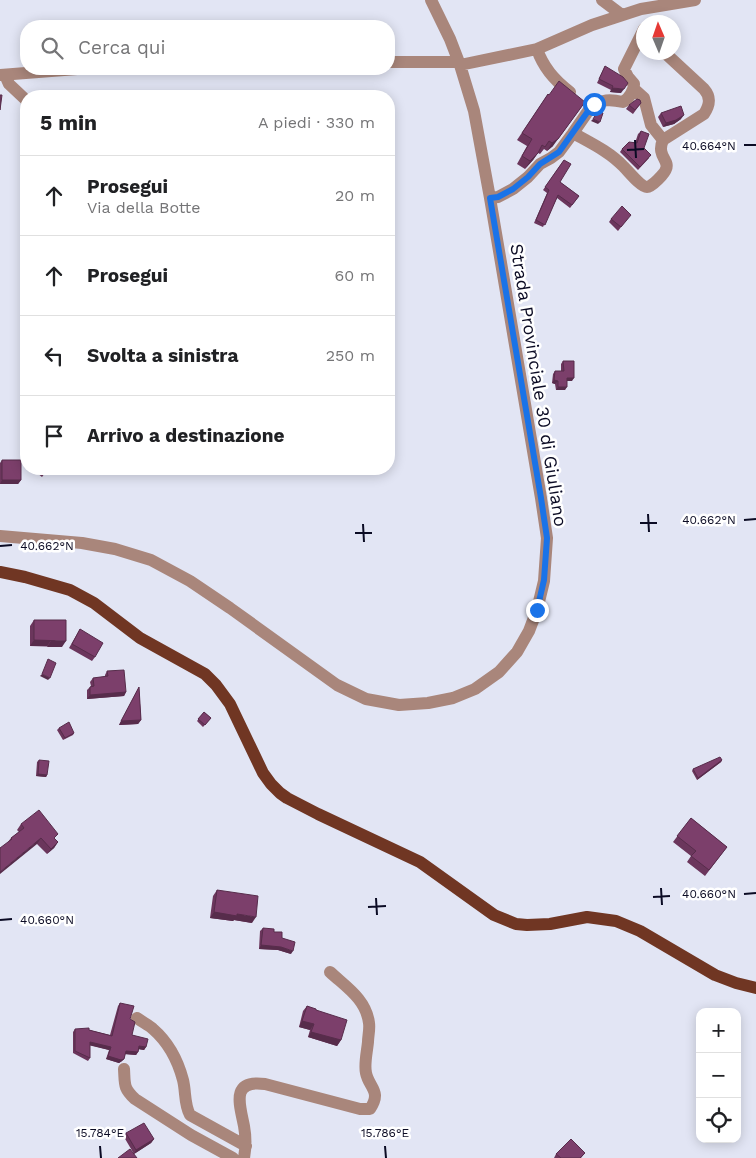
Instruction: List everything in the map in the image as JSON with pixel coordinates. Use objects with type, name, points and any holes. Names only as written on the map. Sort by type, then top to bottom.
[{"type":"main road","points":[[0,572],[70,590],[94,603],[140,638],[204,674],[224,694],[263,774],[280,793],[318,814],[420,862],[494,915],[516,924],[528,925],[550,924],[587,917],[616,921],[640,931],[715,975],[756,988]]},
{"type":"street","name":"Strada Provinciale 30 di Giuliano","points":[[0,536],[82,543],[114,549],[151,560],[190,581],[222,602],[337,685],[366,699],[399,706],[454,698],[475,689],[499,672],[517,652],[529,631],[537,610],[544,580],[547,538],[474,111],[460,63],[431,0]]},
{"type":"street","points":[[602,0],[622,15]]},
{"type":"street","points":[[395,62],[460,63],[536,49],[592,25],[641,9],[694,0]]},
{"type":"street","points":[[636,45],[624,69],[634,84],[634,89],[644,98],[651,126],[663,140]]},
{"type":"street","points":[[536,49],[546,69],[562,86],[583,102],[594,104],[610,99],[623,102],[634,89]]},
{"type":"street","points":[[573,133],[617,160],[640,184],[648,188],[653,185],[666,170],[667,165],[661,152],[663,140],[704,114],[708,108],[708,94],[673,60]]},
{"type":"street","points":[[20,74],[3,75],[20,94]]},
{"type":"street","points":[[490,198],[498,197],[513,189],[540,164],[559,152],[573,133],[583,102]]},
{"type":"street","points":[[245,1152],[244,1127],[239,1098],[240,1091],[250,1084],[265,1084],[360,1109],[370,1109],[374,1102],[374,1088],[366,1075],[369,1025],[366,1010],[361,1001],[330,972]]},
{"type":"street","points":[[137,1018],[154,1029],[176,1058],[183,1080],[187,1109],[190,1115],[245,1152]]},
{"type":"street","points":[[124,1069],[124,1084],[127,1092],[135,1099],[191,1135],[233,1158]]},
{"type":"building","points":[[605,66],[623,77],[628,83],[624,89],[612,88],[613,86],[599,79]]},
{"type":"building","points":[[559,81],[585,102],[558,139],[552,143],[549,141],[545,147],[542,145],[538,153],[530,161],[522,156],[532,139],[522,133]]},
{"type":"building","points":[[637,99],[641,103],[635,110],[629,105]]},
{"type":"building","points":[[681,106],[684,115],[666,123],[661,113]]},
{"type":"building","points":[[598,111],[603,113],[600,122],[593,119]]},
{"type":"building","points":[[641,131],[649,134],[644,148],[651,155],[640,167],[622,149],[629,142],[637,143]]},
{"type":"building","points":[[564,160],[571,164],[560,182],[579,196],[572,205],[558,195],[545,225],[536,220],[549,190],[545,187]]},
{"type":"building","points":[[622,206],[631,215],[621,227],[611,219]]},
{"type":"building","points":[[563,361],[574,361],[574,378],[567,378],[567,387],[558,387],[558,381],[554,380],[555,371],[564,371]]},
{"type":"building","points":[[2,460],[20,460],[21,480],[2,480]]},
{"type":"building","points":[[34,620],[66,620],[66,641],[34,640]]},
{"type":"building","points":[[80,629],[103,643],[95,657],[72,644]]},
{"type":"building","points":[[48,659],[56,663],[50,678],[42,674]]},
{"type":"building","points":[[124,670],[126,692],[90,695],[90,687],[94,686],[93,678],[108,676],[107,671]]},
{"type":"building","points":[[139,687],[141,720],[121,721]]},
{"type":"building","points":[[204,712],[211,718],[205,725],[198,719]]},
{"type":"building","points":[[69,722],[74,733],[65,738],[59,728]]},
{"type":"building","points":[[720,757],[722,760],[698,778],[693,769]]},
{"type":"building","points":[[39,760],[49,761],[47,775],[38,774]]},
{"type":"building","points":[[39,810],[58,834],[54,838],[58,842],[51,849],[41,838],[0,872],[0,848],[24,828],[21,824]]},
{"type":"building","points":[[691,818],[727,847],[709,870],[691,856],[696,851],[677,836]]},
{"type":"building","points":[[217,890],[258,896],[256,917],[214,912]]},
{"type":"building","points":[[263,928],[274,929],[274,932],[282,932],[282,938],[295,942],[293,951],[281,947],[261,945]]},
{"type":"building","points":[[120,1003],[134,1006],[130,1019],[135,1022],[132,1035],[148,1039],[146,1047],[139,1046],[138,1052],[126,1051],[124,1059],[121,1060],[108,1056],[111,1047],[90,1042],[90,1058],[75,1051],[75,1029],[89,1028],[89,1030],[112,1036]]},
{"type":"building","points":[[307,1006],[347,1020],[341,1040],[311,1032],[314,1024],[302,1021]]},
{"type":"building","points":[[144,1123],[154,1139],[136,1150],[126,1133]]},
{"type":"building","points":[[571,1139],[585,1153],[580,1158],[561,1158],[556,1154]]},
{"type":"building","points":[[130,1149],[137,1158],[118,1158]]},
{"type":"route","points":[[537,610],[544,580],[547,538],[490,198],[498,197],[513,189],[540,164],[559,152],[594,104]]}]
